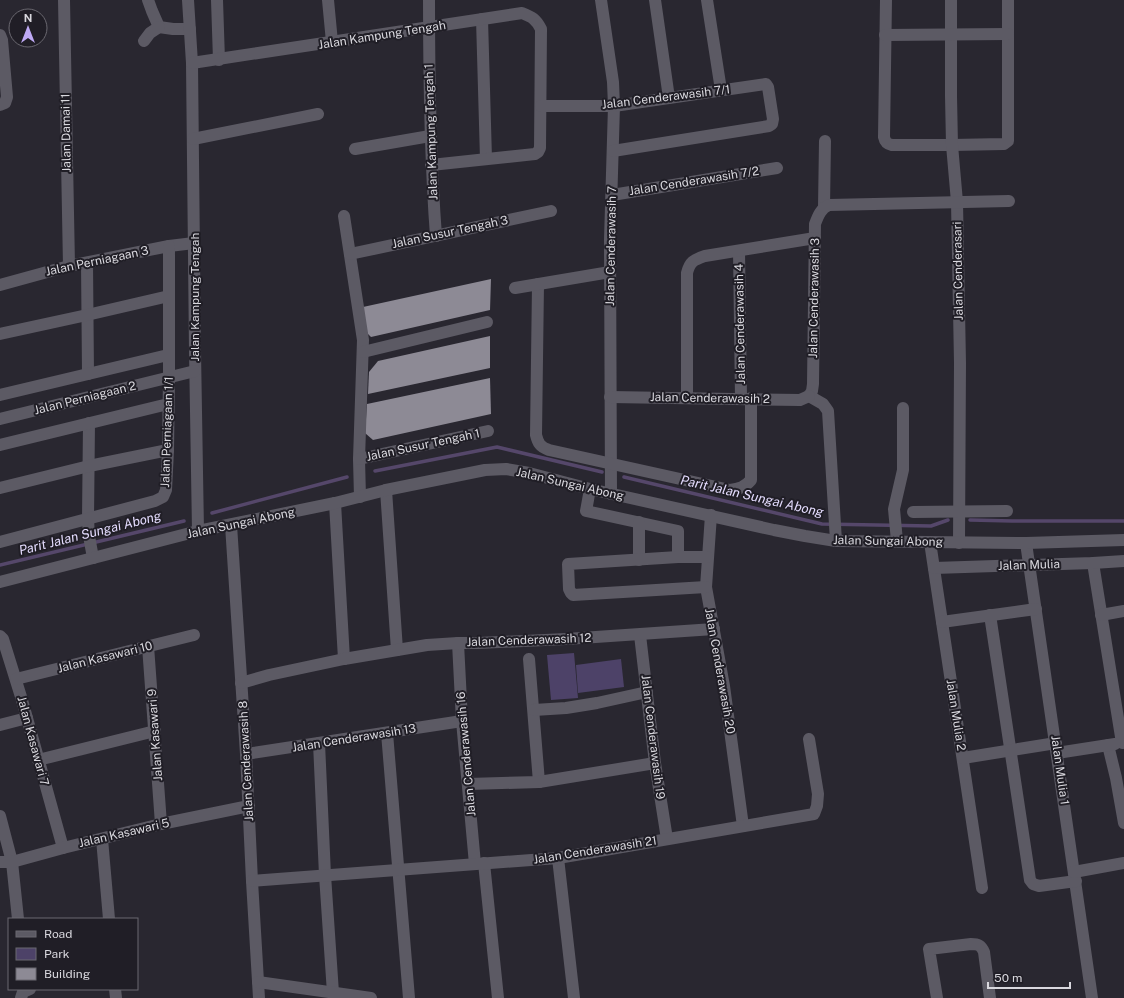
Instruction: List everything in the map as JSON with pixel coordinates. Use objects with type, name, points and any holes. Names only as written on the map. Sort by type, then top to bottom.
[{"type":"street","name":"Jalan Damai 11","points":[[64,0],[69,266]]},
{"type":"street","points":[[148,0],[159,26]]},
{"type":"street","name":"Jalan Kampung Tengah","points":[[188,0],[192,64],[198,532]]},
{"type":"street","points":[[217,0],[218,60]]},
{"type":"street","points":[[328,0],[332,42]]},
{"type":"street","name":"Jalan Kampung Tengah 1","points":[[429,0],[430,136],[436,236]]},
{"type":"street","name":"Jalan Cenderawasih 7","points":[[601,0],[613,82],[614,106],[610,272],[610,494]]},
{"type":"street","points":[[655,0],[669,98]]},
{"type":"street","points":[[708,0],[721,90]]},
{"type":"street","points":[[886,0],[884,138],[885,142],[892,145],[1004,144],[1008,141],[1008,0]]},
{"type":"street","name":"Jalan Cenderasari","points":[[951,0],[952,145],[957,202],[960,363],[959,543]]},
{"type":"street","name":"Jalan Kampung Tengah","points":[[192,64],[522,13],[533,18],[541,29],[541,106]]},
{"type":"street","points":[[482,19],[486,159]]},
{"type":"street","points":[[144,41],[150,33],[159,26],[173,29],[190,29]]},
{"type":"street","points":[[885,35],[1008,34]]},
{"type":"street","points":[[0,35],[2,40],[7,97],[5,103],[0,105]]},
{"type":"street","name":"Jalan Cenderawasih 7/1","points":[[541,106],[614,106],[766,84],[768,87],[773,119],[770,126],[613,151]]},
{"type":"street","points":[[431,165],[535,154],[540,148],[541,106]]},
{"type":"street","points":[[193,139],[318,114]]},
{"type":"street","points":[[356,149],[430,136]]},
{"type":"street","points":[[825,142],[826,206],[1009,201]]},
{"type":"street","name":"Jalan Cenderawasih 7/2","points":[[612,195],[777,168]]},
{"type":"street","name":"Jalan Cenderawasih 3","points":[[809,396],[812,391],[813,384],[815,224],[819,214],[826,206]]},
{"type":"street","name":"Jalan Susur Tengah 3","points":[[350,254],[551,211]]},
{"type":"street","points":[[344,216],[363,340],[359,459],[360,497]]},
{"type":"street","points":[[687,398],[687,273],[689,265],[695,260],[705,256],[815,238]]},
{"type":"street","name":"Jalan Perniagaan 3","points":[[0,285],[86,262],[169,246],[194,243]]},
{"type":"street","name":"Jalan Perniagaan 1/1","points":[[0,542],[155,501],[163,497],[166,490],[168,450],[169,246]]},
{"type":"street","name":"Jalan Cenderawasih 4","points":[[610,463],[730,490],[739,489],[747,485],[751,480],[739,251]]},
{"type":"street","points":[[86,262],[88,374]]},
{"type":"street","points":[[515,288],[610,272]]},
{"type":"street","points":[[538,284],[536,435],[538,443],[542,448],[549,450],[610,463]]},
{"type":"street","points":[[0,334],[169,296]]},
{"type":"street","points":[[363,352],[487,322]]},
{"type":"street","name":"Jalan Perniagaan 2","points":[[0,394],[168,355]]},
{"type":"street","name":"Jalan Perniagaan 2","points":[[0,419],[195,371]]},
{"type":"street","points":[[809,396],[823,404],[828,411],[836,541]]},
{"type":"street","name":"Jalan Cenderawasih 2","points":[[610,397],[800,400],[809,396]]},
{"type":"street","points":[[0,445],[168,404]]},
{"type":"street","points":[[897,541],[895,522],[896,502],[903,470],[903,408]]},
{"type":"street","points":[[89,423],[88,519],[93,558]]},
{"type":"street","name":"Jalan Susur Tengah 1","points":[[359,459],[488,431]]},
{"type":"street","points":[[0,488],[89,466],[168,450]]},
{"type":"street","name":"Jalan Sungai Abong","points":[[0,582],[198,532],[335,503],[386,490],[485,470],[506,469],[529,473],[610,494],[805,536],[836,541],[1026,543],[1124,540]]},
{"type":"street","points":[[590,489],[586,510],[678,531],[678,557]]},
{"type":"street","points":[[386,490],[398,650]]},
{"type":"street","points":[[335,503],[344,659]]},
{"type":"street","points":[[913,512],[1007,511]]},
{"type":"street","name":"Jalan Cenderawasih 20","points":[[711,515],[706,586],[724,686],[743,826]]},
{"type":"street","points":[[639,522],[639,560]]},
{"type":"street","name":"Jalan Cenderawasih 8","points":[[231,525],[246,754],[259,998]]},
{"type":"street","name":"Jalan Mulia 2","points":[[930,542],[982,888]]},
{"type":"street","name":"Jalan Mulia 1","points":[[1026,543],[1092,998]]},
{"type":"street","points":[[706,586],[573,595],[570,589],[568,564],[678,557],[707,557]]},
{"type":"street","name":"Jalan Mulia","points":[[934,568],[1124,561]]},
{"type":"street","points":[[963,758],[1010,750],[1123,743],[1093,563]]},
{"type":"street","points":[[942,622],[1036,609]]},
{"type":"street","points":[[1101,615],[1124,610]]},
{"type":"street","points":[[990,615],[1030,880],[1033,884],[1039,886],[1124,863]]},
{"type":"street","name":"Jalan Cenderawasih 12","points":[[241,683],[269,675],[344,659],[427,645],[640,635],[714,629]]},
{"type":"street","name":"Jalan Kasawari 10","points":[[16,680],[194,635]]},
{"type":"street","name":"Jalan Cenderawasih 19","points":[[640,635],[655,764],[667,839]]},
{"type":"street","name":"Jalan Kasawari 7","points":[[0,636],[4,639],[63,848]]},
{"type":"street","name":"Jalan Cenderawasih 16","points":[[458,643],[462,721],[468,784],[498,998]]},
{"type":"street","name":"Jalan Kasawari 9","points":[[148,646],[161,824]]},
{"type":"street","points":[[530,659],[539,782]]},
{"type":"street","points":[[534,710],[566,708],[647,692]]},
{"type":"street","points":[[0,725],[27,718]]},
{"type":"street","name":"Jalan Cenderawasih 13","points":[[246,754],[462,721]]},
{"type":"street","points":[[38,760],[155,731]]},
{"type":"street","points":[[387,733],[397,870],[409,998]]},
{"type":"street","name":"Jalan Cenderawasih 21","points":[[252,881],[558,858],[814,814],[817,806],[818,794],[810,739]]},
{"type":"street","points":[[319,743],[325,875],[333,992]]},
{"type":"street","points":[[1108,745],[1116,778],[1124,823]]},
{"type":"street","points":[[468,784],[539,782],[655,764]]},
{"type":"street","name":"Jalan Kasawari 5","points":[[6,862],[161,824],[249,806]]},
{"type":"street","points":[[0,816],[6,862],[18,918]]},
{"type":"street","points":[[102,839],[109,918]]},
{"type":"street","points":[[558,858],[574,998]]},
{"type":"street","points":[[937,998],[929,949],[971,944],[976,944],[981,947],[984,952],[990,998]]},
{"type":"street","points":[[258,982],[371,998]]},
{"type":"street","points":[[20,998],[23,992],[28,990]]},
{"type":"green space","points":[[574,653],[578,698],[551,700],[547,655]]},
{"type":"green space","points":[[621,659],[624,687],[578,693],[576,665]]},
{"type":"building","points":[[491,279],[490,310],[371,337],[365,331],[363,307]]},
{"type":"building","points":[[490,336],[490,368],[368,394],[369,372],[378,361]]},
{"type":"building","points":[[490,378],[491,414],[373,440],[365,433],[367,404]]},
{"type":"waterway","name":"Parit Jalan Sungai Abong","points":[[375,471],[497,447],[602,472]]},
{"type":"waterway","name":"Parit Jalan Sungai Abong","points":[[212,513],[347,477]]},
{"type":"waterway","name":"Parit Jalan Sungai Abong","points":[[624,477],[822,524],[931,526],[948,520]]},
{"type":"waterway","name":"Parit Jalan Sungai Abong","points":[[970,520],[1124,521]]},
{"type":"waterway","name":"Parit Jalan Sungai Abong","points":[[0,565],[184,521]]}]
